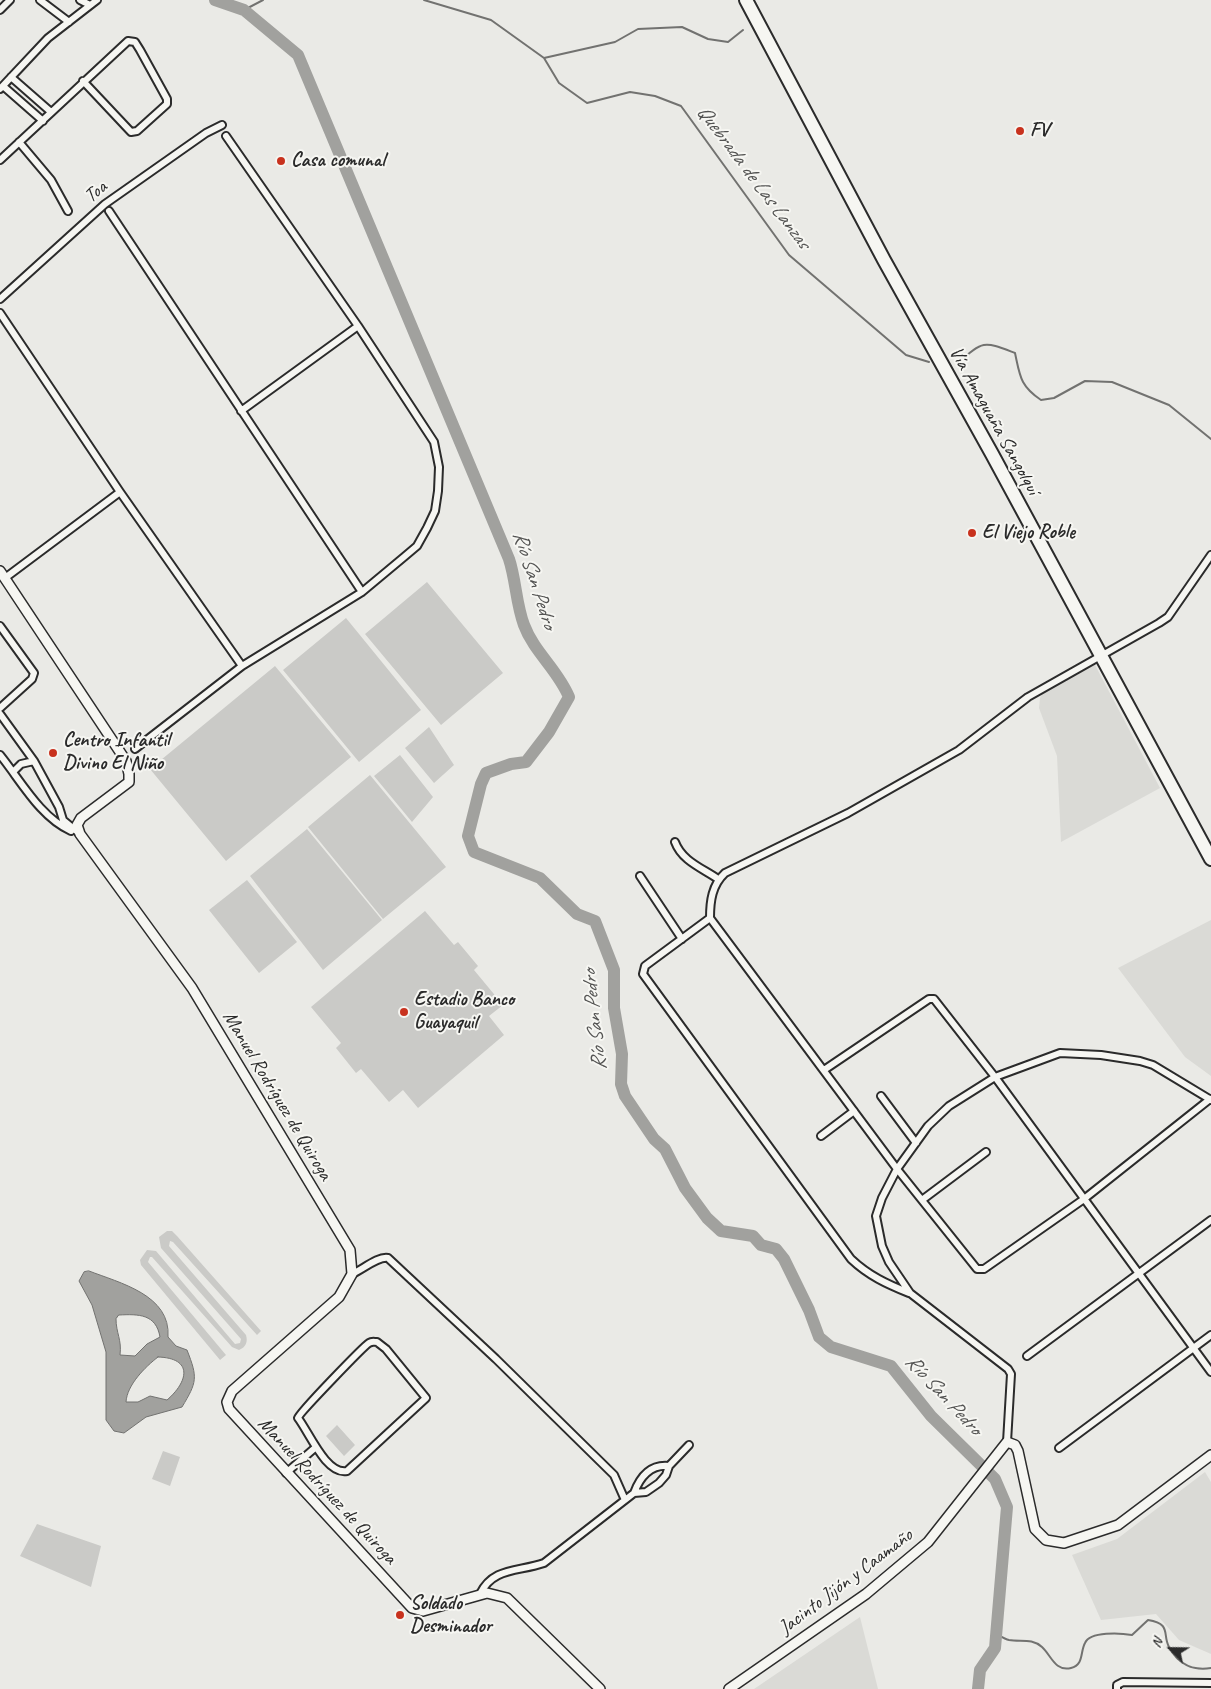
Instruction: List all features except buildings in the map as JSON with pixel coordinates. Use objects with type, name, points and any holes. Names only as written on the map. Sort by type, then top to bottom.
[{"type":"highway","name":"Vía Amaguaña Sangolquí","points":[[746,0],[884,260],[1211,859]]},
{"type":"street","points":[[0,10],[10,0]]},
{"type":"street","points":[[40,0],[69,22]]},
{"type":"street","points":[[80,0],[90,5]]},
{"type":"street","points":[[42,121],[2,87],[48,38],[97,0]]},
{"type":"street","points":[[0,160],[84,81],[126,42],[132,41],[140,50],[167,99],[167,104],[137,131],[131,132],[84,81]]},
{"type":"street","points":[[11,77],[51,112]]},
{"type":"street","name":"Toa","points":[[0,299],[105,204],[206,133],[222,125]]},
{"type":"street","points":[[135,749],[242,666],[362,592],[417,546],[435,512],[439,467],[434,442],[358,326],[226,136]]},
{"type":"street","points":[[19,142],[51,180],[68,211]]},
{"type":"street","points":[[109,211],[362,592]]},
{"type":"street","points":[[0,313],[120,492],[242,666]]},
{"type":"street","points":[[241,411],[358,326]]},
{"type":"street","points":[[80,834],[77,825],[81,818],[128,782],[126,760],[2,575],[120,492]]},
{"type":"street","points":[[910,1293],[889,1262],[878,1233],[876,1216],[882,1198],[898,1169],[928,1126],[949,1106],[995,1077],[1060,1053],[1101,1055],[1153,1065],[1211,1100],[1084,1199],[984,1269],[977,1269],[971,1264],[898,1169],[710,918],[710,904],[718,879],[725,873],[861,806],[959,750],[1028,696],[1168,617],[1211,555]]},
{"type":"street","points":[[0,626],[34,673],[32,679],[0,708]]},
{"type":"street","points":[[0,714],[34,762],[60,807],[63,820],[80,834]]},
{"type":"street","points":[[0,755],[48,817],[59,825],[80,834]]},
{"type":"street","points":[[13,772],[21,764],[34,762]]},
{"type":"street","name":"Manuel Rodríguez de Quiroga","points":[[80,834],[192,988],[350,1250],[352,1274],[339,1297],[241,1382],[228,1397],[228,1409],[412,1608],[423,1611],[480,1594]]},
{"type":"street","points":[[674,842],[678,851],[687,859],[718,879]]},
{"type":"street","points":[[640,876],[682,939]]},
{"type":"street","points":[[710,918],[645,966],[643,974],[646,980],[851,1259],[864,1272],[880,1282],[910,1293],[1008,1369],[1011,1374],[1004,1445],[1015,1445],[1018,1451],[1035,1528],[1046,1540],[1064,1543],[1118,1525],[1211,1455]]},
{"type":"street","points":[[824,1070],[929,999],[934,999],[995,1077],[1211,1372]]},
{"type":"street","points":[[881,1096],[916,1143]]},
{"type":"street","points":[[821,1136],[854,1111]]},
{"type":"street","points":[[922,1200],[986,1152]]},
{"type":"street","points":[[1027,1356],[1211,1220]]},
{"type":"street","points":[[352,1274],[364,1270],[380,1258],[388,1258],[496,1359],[614,1475],[625,1500]]},
{"type":"street","points":[[1059,1448],[1211,1335]]},
{"type":"street","points":[[377,1342],[386,1349],[425,1394],[425,1401],[347,1471],[341,1472],[333,1469],[316,1447],[298,1418],[299,1415],[360,1351],[369,1343],[377,1342]]},
{"type":"street","points":[[634,1493],[651,1490],[666,1476],[669,1466],[689,1445]]},
{"type":"street","name":"Jacinto Jijón y Caamaño","points":[[729,1689],[866,1594],[928,1542],[1004,1445]]},
{"type":"street","points":[[286,1473],[316,1447]]},
{"type":"street","points":[[600,1689],[512,1601],[496,1595],[480,1594],[485,1583],[499,1573],[527,1569],[544,1563],[634,1493],[643,1475],[650,1469],[659,1465],[669,1466]]},
{"type":"street","points":[[1116,1689],[1117,1685],[1123,1682],[1211,1683]]},
{"type":"shaded area","points":[[427,582],[503,673],[441,725],[365,634]]},
{"type":"shaded area","points":[[346,618],[421,710],[359,762],[283,670]]},
{"type":"shaded area","points":[[1094,663],[1160,788],[1061,842],[1057,756],[1039,708],[1040,698],[1043,691]]},
{"type":"shaded area","points":[[275,666],[351,757],[226,861],[150,769]]},
{"type":"shaded area","points":[[429,727],[454,765],[434,783],[405,748]]},
{"type":"shaded area","points":[[400,755],[433,797],[412,822],[374,776]]},
{"type":"shaded area","points":[[370,775],[446,867],[383,919],[308,827]]},
{"type":"shaded area","points":[[307,829],[382,920],[323,970],[250,876]]},
{"type":"shaded area","points":[[247,880],[297,942],[259,973],[209,910]]},
{"type":"shaded area","name":"Estadio Banco Guayaquil","points":[[425,911],[454,945],[458,942],[478,966],[474,970],[503,1005],[489,1016],[504,1035],[418,1108],[403,1090],[389,1102],[361,1069],[356,1073],[336,1048],[341,1043],[311,1007]]},
{"type":"shaded area","points":[[1211,920],[1211,1076],[1185,1057],[1118,968]]},
{"type":"shaded area","points":[[167,1231],[172,1231],[177,1236],[261,1331],[257,1335],[173,1242],[170,1241],[169,1246],[246,1335],[247,1342],[245,1346],[239,1350],[232,1347],[150,1257],[148,1262],[226,1355],[220,1360],[141,1265],[140,1260],[147,1250],[156,1251],[235,1344],[240,1343],[241,1339],[161,1248],[159,1237]]},
{"type":"shaded area","points":[[89,1271],[128,1286],[152,1301],[161,1311],[167,1323],[168,1337],[176,1346],[187,1350],[193,1367],[193,1385],[182,1407],[146,1417],[124,1433],[114,1431],[106,1420],[106,1352],[92,1305],[79,1281],[84,1272]],"holes":[[[119,1315],[140,1315],[146,1317],[155,1324],[160,1337],[147,1344],[135,1356],[120,1355],[116,1319]],[[158,1357],[170,1358],[182,1366],[184,1372],[180,1386],[167,1400],[150,1396],[138,1402],[126,1402],[133,1383],[142,1371]]]},
{"type":"shaded area","points":[[337,1425],[355,1445],[344,1456],[326,1436]]},
{"type":"shaded area","points":[[163,1451],[180,1457],[170,1486],[152,1479]]},
{"type":"shaded area","points":[[1205,1472],[1211,1482],[1211,1654],[1179,1640],[1156,1614],[1101,1620],[1072,1555],[1117,1539]]},
{"type":"shaded area","points":[[37,1524],[101,1546],[91,1587],[20,1556]]},
{"type":"shaded area","points":[[860,1617],[878,1689],[754,1689]]},
{"type":"waterway","name":"Río San Pedro","points":[[215,0],[244,10],[298,55],[509,559],[519,609],[528,635],[559,678],[569,697],[549,732],[526,762],[511,764],[486,773],[481,784],[468,836],[474,852],[540,878],[577,914],[595,921],[614,970],[614,1008],[622,1054],[621,1084],[625,1096],[654,1139],[665,1149],[685,1188],[707,1218],[721,1231],[753,1236],[761,1245],[776,1249],[784,1259],[809,1310],[819,1337],[831,1347],[891,1366],[931,1416],[995,1479],[1007,1507],[995,1648],[980,1670],[978,1689]]},
{"type":"waterway","points":[[244,10],[263,0]]},
{"type":"waterway","name":"Quebrada de Las Lanzas","points":[[424,0],[491,20],[544,58],[559,83],[587,103],[630,92],[655,96],[681,106],[789,255],[906,355],[929,362]]},
{"type":"waterway","points":[[544,58],[615,42],[638,29],[682,27],[708,39],[728,42],[743,30]]},
{"type":"waterway","name":"Quebrada de Las Lanzas","points":[[959,363],[979,346],[991,345],[1015,353],[1022,380],[1029,390],[1041,400],[1054,398],[1085,381],[1112,382],[1169,405],[1211,439]]},
{"type":"waterway","points":[[995,1633],[1009,1640],[1030,1641],[1038,1644],[1057,1665],[1066,1669],[1078,1664],[1085,1643],[1093,1636],[1106,1634],[1132,1635],[1148,1620],[1156,1622],[1163,1627],[1169,1647],[1181,1662],[1192,1667],[1211,1668]]},
{"type":"place","name":"FV","points":[[1020,131]]},
{"type":"place","name":"Casa comunal","points":[[281,161]]},
{"type":"place","name":"El Viejo Roble","points":[[972,533]]},
{"type":"place","name":"Centro Infantil Divino El Niño","points":[[53,753]]},
{"type":"place","name":"Estadio Banco Guayaquil","points":[[404,1012]]},
{"type":"place","name":"Soldado Desminador","points":[[400,1615]]}]
